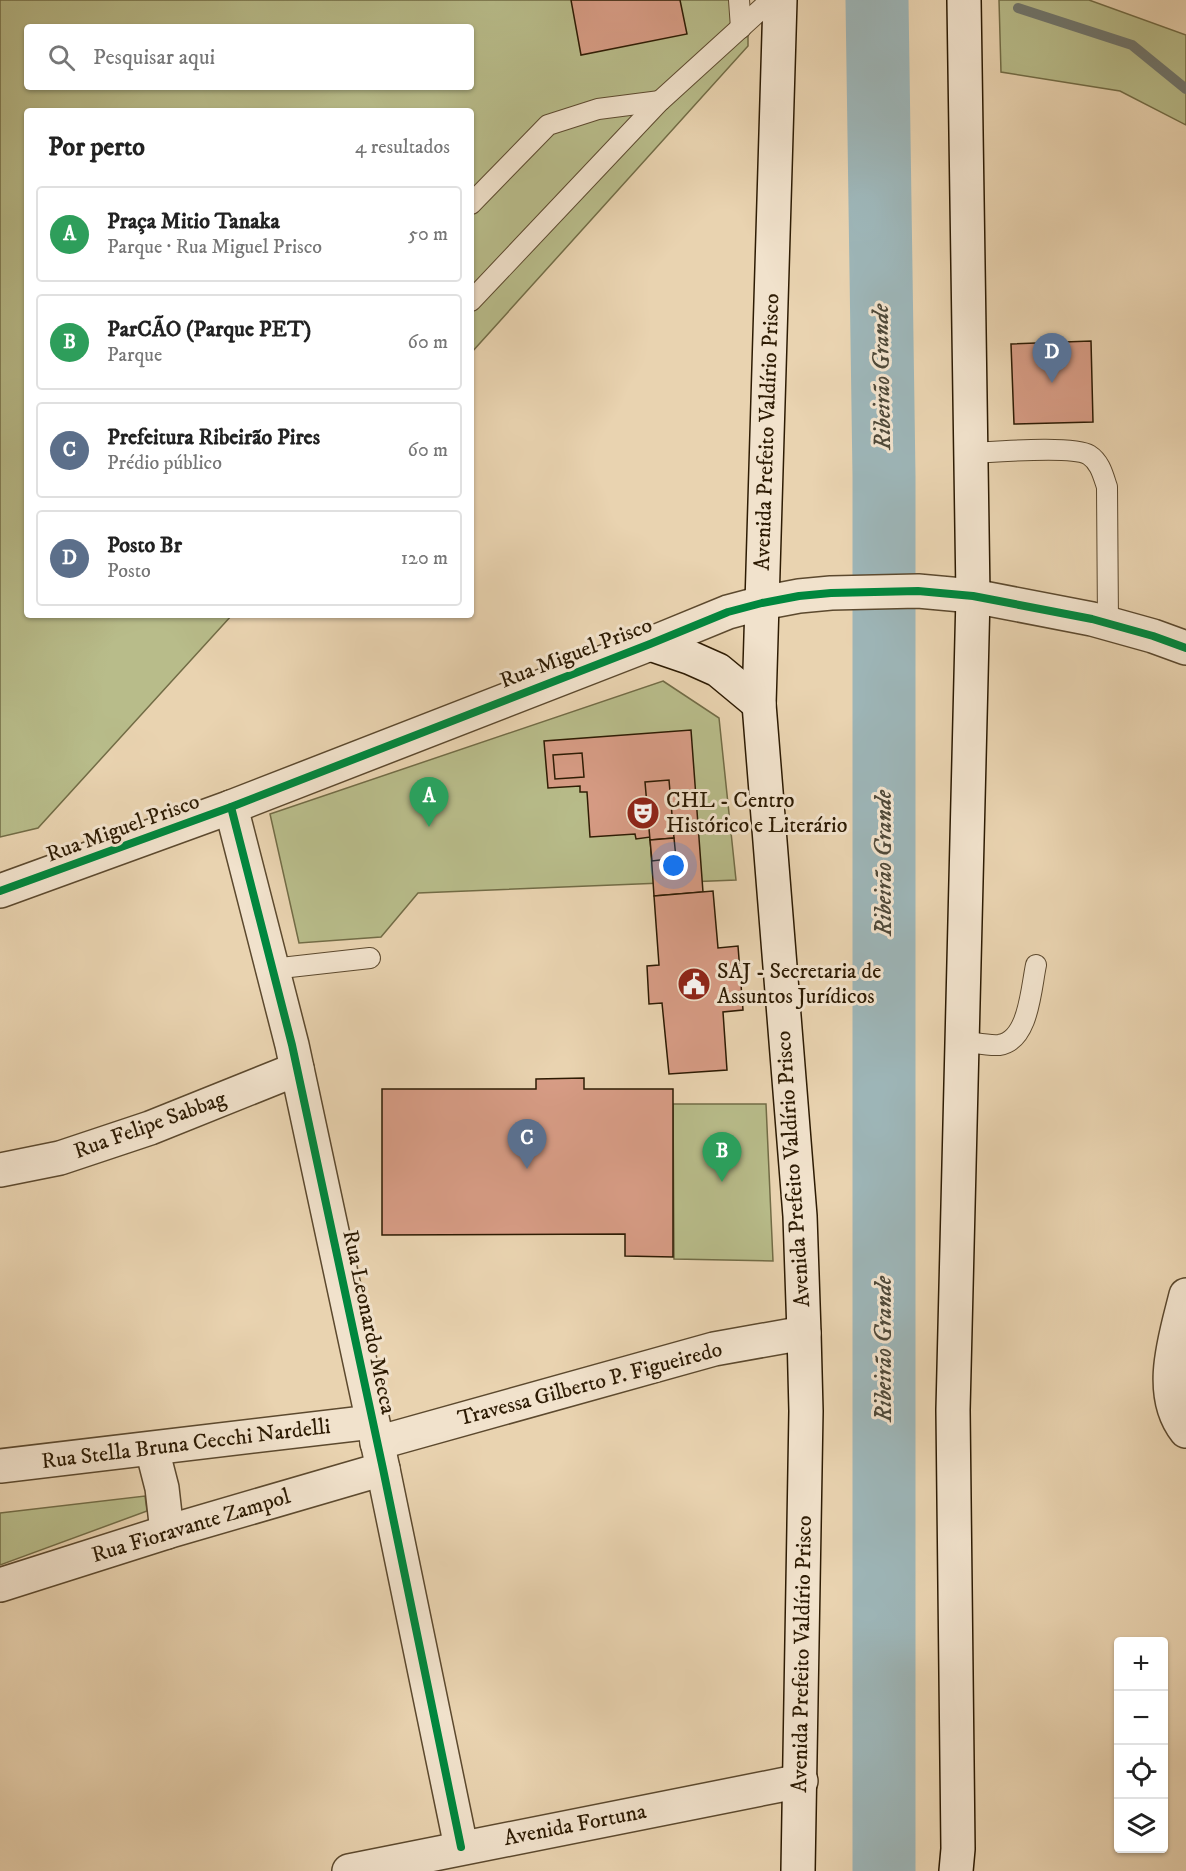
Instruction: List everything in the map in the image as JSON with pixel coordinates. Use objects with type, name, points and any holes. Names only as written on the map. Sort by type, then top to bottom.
[{"type":"street","name":"Avenida Prefeito Valdírio Prisco","points":[[780,0],[759,704],[800,1216],[804,1333],[806,1411],[798,1871]]},
{"type":"street","points":[[956,1871],[958,1849],[953,1410],[973,596],[964,0]]},
{"type":"street","name":"Rua Miguel Prisco","points":[[0,891],[231,807],[728,612],[762,603],[831,593],[918,591],[973,596],[1108,623],[1186,648]]},
{"type":"street","points":[[650,644],[718,670],[759,704]]},
{"type":"street","name":"Rua Leonardo Mecca","points":[[231,807],[297,1069],[461,1847]]},
{"type":"street","name":"Rua Felipe Sabbag","points":[[0,1170],[60,1158],[150,1128],[297,1069]]},
{"type":"street","points":[[1186,1295],[1170,1379],[1172,1404],[1186,1431]]},
{"type":"street","name":"Travessa Gilberto P. Figueiredo","points":[[377,1444],[714,1349],[804,1333]]},
{"type":"street","name":"Rua Stella Bruna Cecchi Nardelli","points":[[0,1466],[152,1449],[377,1444]]},
{"type":"street","name":"Rua Fioravante Zampol","points":[[0,1585],[167,1532],[377,1444]]},
{"type":"street","points":[[152,1449],[162,1488],[167,1532]]},
{"type":"street","name":"Avenida Fortuna","points":[[349,1871],[801,1781]]},
{"type":"lane","points":[[739,0],[741,27]]},
{"type":"lane","points":[[474,298],[660,101],[771,0]]},
{"type":"lane","points":[[474,201],[548,125],[598,109],[660,101]]},
{"type":"lane","points":[[971,453],[1071,450],[1088,454],[1102,469],[1107,487],[1108,623]]},
{"type":"lane","points":[[272,969],[369,958]]},
{"type":"lane","points":[[961,1041],[999,1045],[1012,1040],[1024,1024],[1036,965]]},
{"type":"green space","points":[[0,0],[748,0],[748,46],[474,350],[474,108],[24,108],[24,618],[229,618],[38,828],[0,837]]},
{"type":"green space","points":[[999,0],[1089,0],[1186,35],[1186,125],[1120,91],[1001,72]]},
{"type":"green space","points":[[663,681],[719,718],[736,880],[418,893],[381,937],[299,943],[270,814]]},
{"type":"green space","points":[[673,1104],[766,1104],[773,1261],[674,1259]]},
{"type":"green space","points":[[145,1496],[147,1511],[0,1565],[0,1513]]},
{"type":"building","points":[[571,0],[680,0],[687,34],[581,55]]},
{"type":"building","points":[[1091,341],[1093,422],[1014,424],[1011,344]]},
{"type":"building","name":"CHL - Centro Histórico e Literário","points":[[691,730],[703,892],[654,896],[650,837],[636,839],[635,834],[590,837],[587,792],[580,792],[580,786],[548,788],[544,741]]},
{"type":"building","points":[[582,753],[584,777],[555,779],[553,755]]},
{"type":"building","points":[[669,780],[674,838],[650,840],[645,782]]},
{"type":"building","points":[[674,838],[676,858],[652,861],[650,840]]},
{"type":"building","name":"SAJ - Secretaria de Assuntos Jurídicos","points":[[713,891],[718,948],[738,946],[743,1010],[723,1012],[727,1070],[669,1074],[662,1003],[649,1004],[647,966],[659,965],[654,896]]},
{"type":"building","points":[[584,1078],[584,1089],[673,1089],[673,1257],[625,1256],[625,1234],[382,1235],[382,1089],[536,1089],[536,1079]]},
{"type":"waterway","name":"Ribeirão Grande","points":[[877,0],[884,476],[884,1871]]},
{"type":"waterway","points":[[1018,8],[1132,45],[1186,89]]},
{"type":"cycle path","points":[[0,891],[231,807],[728,612],[762,603],[831,593],[918,591],[973,596],[1092,619],[1186,648]]},
{"type":"cycle path","points":[[231,807],[292,1045],[461,1847]]},
{"type":"place","name":"Posto Br","points":[[1052,383]]},
{"type":"place","name":"CHL - Centro Histórico e Literário","points":[[643,813]]},
{"type":"place","name":"Praça Mitio Tanaka","points":[[429,827]]},
{"type":"place","name":"SAJ - Secretaria de Assuntos Jurídicos","points":[[694,984]]},
{"type":"place","name":"Prefeitura Ribeirão Pires","points":[[527,1169]]},
{"type":"place","name":"ParCÃO (Parque PET)","points":[[722,1182]]}]
